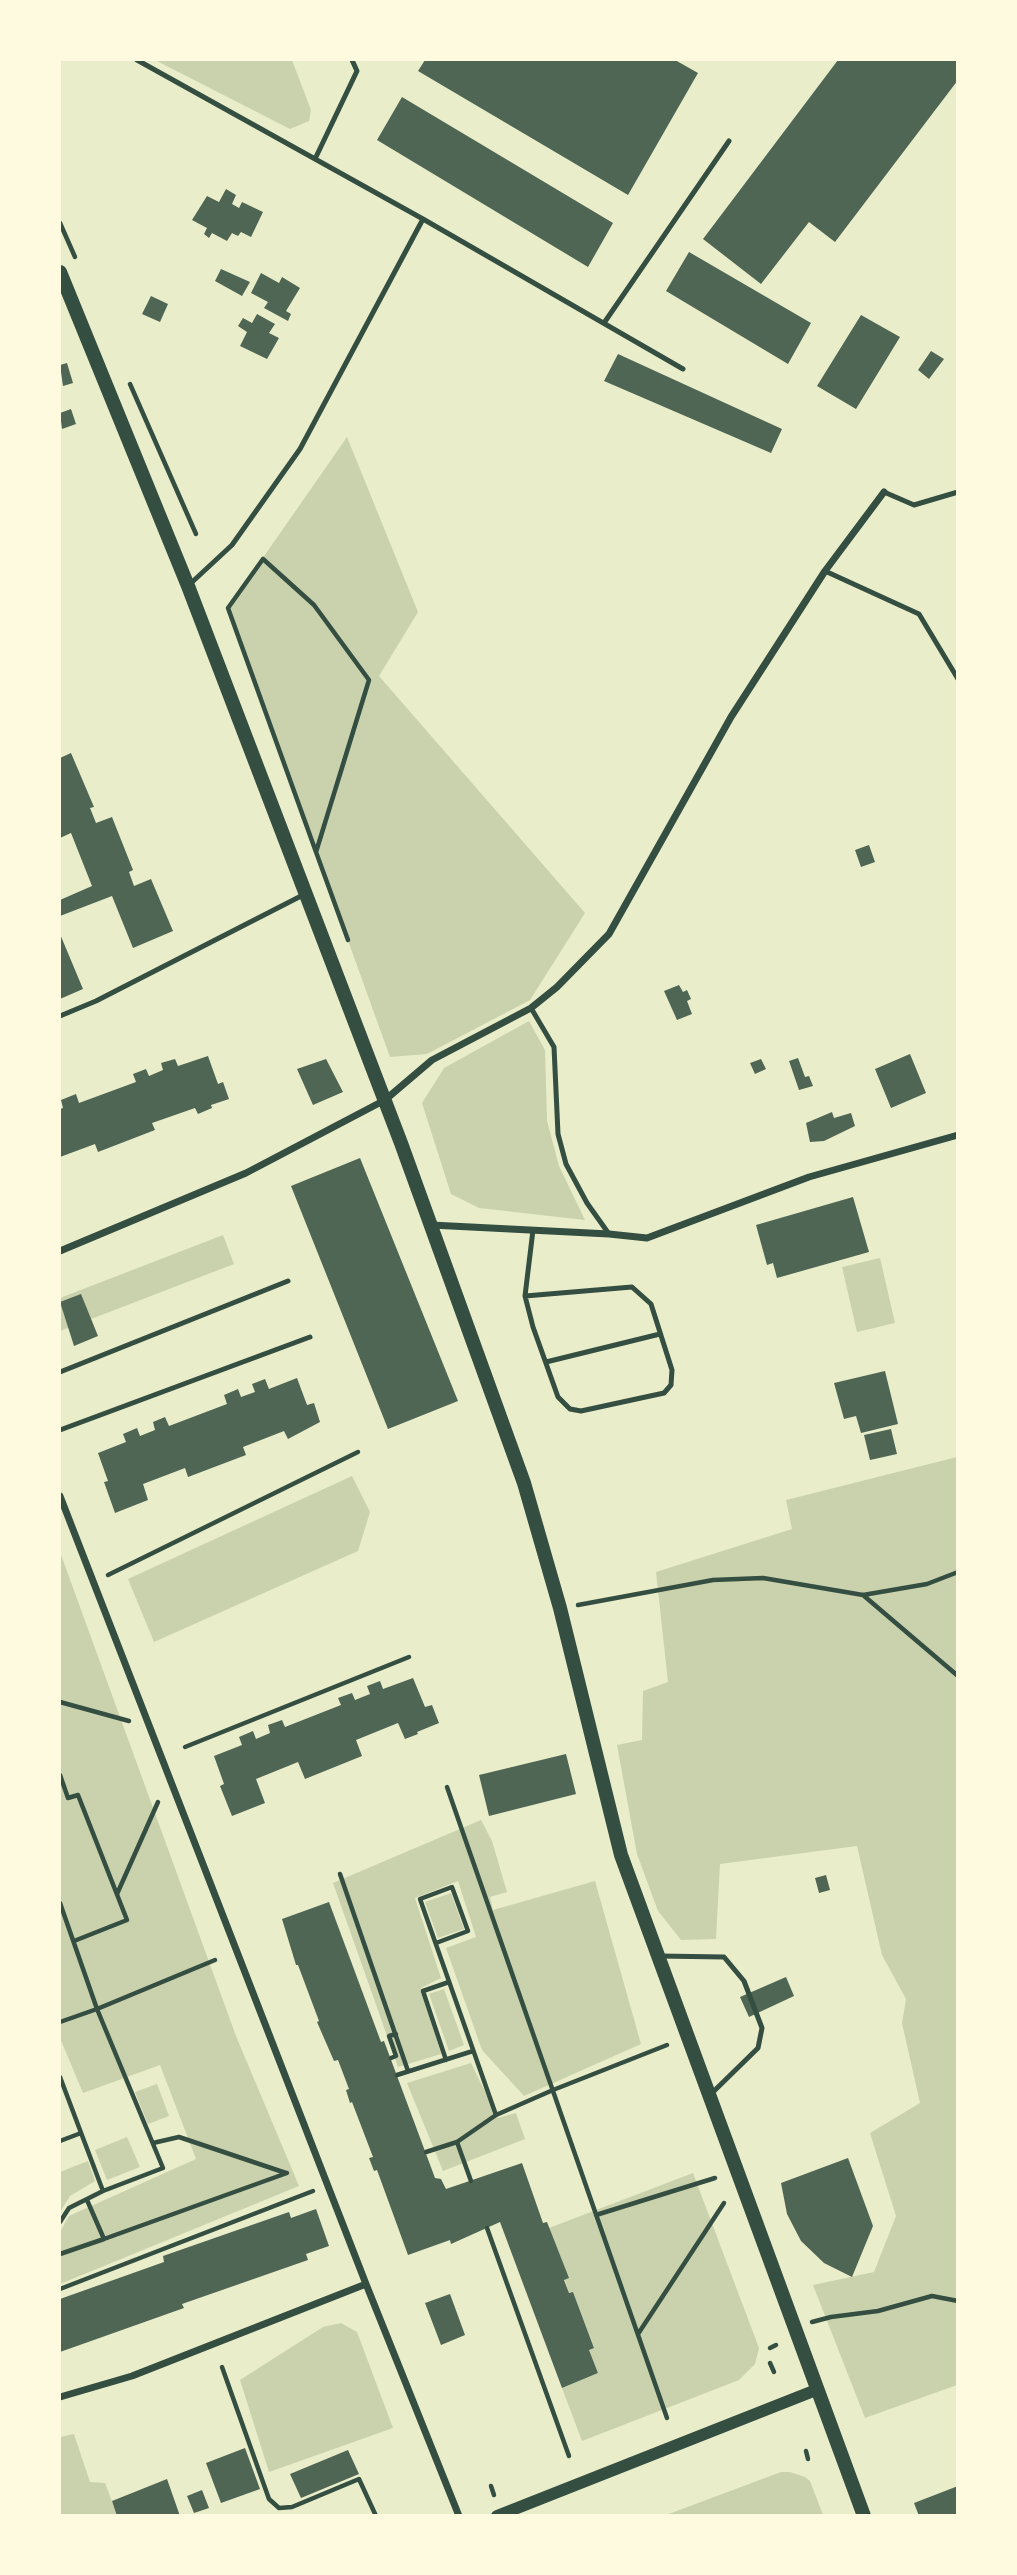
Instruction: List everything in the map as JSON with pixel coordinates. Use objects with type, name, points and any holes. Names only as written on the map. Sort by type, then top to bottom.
[{"type":"main road","points":[[60,272],[188,586],[385,1100],[524,1483],[560,1608],[621,1855],[864,2515]]},
{"type":"street","points":[[60,1251],[246,1173],[385,1100],[432,1060],[531,1008],[557,987],[608,934],[731,717],[825,571],[884,492]]},
{"type":"street","points":[[430,1224],[648,1238],[809,1177],[957,1135]]},
{"type":"street","points":[[60,1496],[366,2284],[459,2515]]},
{"type":"street","points":[[60,2397],[132,2376],[366,2284]]},
{"type":"street","points":[[497,2515],[816,2390]]},
{"type":"lane","points":[[137,60],[423,219],[683,369]]},
{"type":"lane","points":[[315,159],[357,71],[352,60]]},
{"type":"lane","points":[[604,323],[729,141]]},
{"type":"lane","points":[[188,586],[232,545],[300,449],[423,219]]},
{"type":"lane","points":[[884,492],[914,505],[957,492]]},
{"type":"lane","points":[[825,571],[919,614],[957,679]]},
{"type":"lane","points":[[60,1016],[96,1002],[305,894]]},
{"type":"lane","points":[[531,1008],[554,1047],[558,1134],[566,1164],[587,1203],[609,1234]]},
{"type":"lane","points":[[525,1296],[632,1287],[651,1304],[671,1370],[671,1385],[664,1393],[581,1411],[570,1409],[558,1397],[525,1296],[533,1230]]},
{"type":"lane","points":[[60,1372],[288,1281]]},
{"type":"lane","points":[[545,1362],[660,1334]]},
{"type":"lane","points":[[60,1430],[310,1337]]},
{"type":"lane","points":[[658,1956],[724,1957],[744,1981],[762,2028],[758,2048],[709,2096]]},
{"type":"path","points":[[316,852],[369,680],[314,605],[262,559],[228,608],[316,852],[349,942]]},
{"type":"path","points":[[93,1583],[358,1452]]},
{"type":"path","points":[[560,1608],[713,1580],[763,1578],[863,1595],[927,1584],[957,1572]]},
{"type":"path","points":[[863,1595],[957,1676]]},
{"type":"path","points":[[185,1747],[409,1657]]},
{"type":"path","points":[[60,1702],[129,1721]]},
{"type":"path","points":[[60,1775],[68,1798],[78,1795],[127,1920],[74,1941]]},
{"type":"path","points":[[447,1787],[667,2418]]},
{"type":"path","points":[[117,1895],[158,1802]]},
{"type":"path","points":[[340,1874],[408,2071]]},
{"type":"path","points":[[436,1943],[468,1931],[452,1887],[420,1899],[496,2115]]},
{"type":"path","points":[[60,1903],[97,2009],[163,2168],[69,2208],[60,2222]]},
{"type":"path","points":[[60,2022],[215,1960]]},
{"type":"path","points":[[446,2060],[423,1991],[449,1982]]},
{"type":"path","points":[[391,2058],[396,2056],[389,2036],[396,2034]]},
{"type":"path","points":[[426,2152],[457,2142],[496,2115],[667,2045]]},
{"type":"path","points":[[397,2075],[473,2051]]},
{"type":"path","points":[[60,2077],[103,2192]]},
{"type":"path","points":[[60,2141],[81,2133]]},
{"type":"path","points":[[60,2254],[287,2173],[179,2137],[153,2143]]},
{"type":"path","points":[[457,2142],[471,2181]]},
{"type":"path","points":[[596,2215],[715,2178]]},
{"type":"path","points":[[60,2289],[318,2189]]},
{"type":"path","points":[[87,2200],[104,2239]]},
{"type":"path","points":[[638,2334],[724,2203]]},
{"type":"path","points":[[487,2228],[569,2456]]},
{"type":"path","points":[[831,2317],[878,2311],[932,2295],[957,2301]]},
{"type":"path","points":[[769,2348],[776,2345]]},
{"type":"path","points":[[770,2363],[774,2372]]},
{"type":"path","points":[[222,2367],[269,2499],[279,2508],[292,2508],[359,2479],[376,2515]]},
{"type":"path","points":[[806,2451],[808,2459]]},
{"type":"path","points":[[491,2486],[494,2495]]},
{"type":"green space","points":[[155,60],[292,60],[311,110],[309,121],[290,129]]},
{"type":"green space","points":[[347,437],[418,612],[379,676],[585,913],[530,1000],[427,1054],[390,1057],[228,608]]},
{"type":"green space","points":[[529,1021],[545,1050],[547,1121],[559,1166],[585,1220],[479,1208],[451,1194],[422,1103],[444,1068]]},
{"type":"green space","points":[[223,1235],[234,1264],[60,1331],[60,1298]]},
{"type":"green space","points":[[880,1258],[895,1323],[857,1332],[842,1267]]},
{"type":"green space","points":[[957,1457],[957,2385],[865,2418],[813,2285],[874,2272],[896,2216],[870,2133],[920,2103],[902,2023],[906,1999],[882,1955],[857,1846],[720,1864],[716,1939],[681,1940],[658,1911],[637,1854],[617,1745],[642,1740],[643,1691],[668,1682],[656,1572],[792,1529],[786,1500]]},
{"type":"green space","points":[[352,1476],[370,1512],[358,1551],[154,1642],[128,1579]]},
{"type":"green space","points":[[60,1552],[236,2036],[299,2186],[60,2284],[60,2232],[69,2216],[196,2159],[160,2065],[83,2093],[60,2038]]},
{"type":"green space","points":[[481,1820],[492,1841],[507,1892],[490,1897],[493,1910],[595,1881],[641,2044],[524,2096],[482,2050],[446,1948],[476,1937],[458,1881],[415,1898],[441,1978],[421,1988],[441,2054],[398,2067],[333,1883]]},
{"type":"green space","points":[[451,1893],[464,1929],[438,1938],[425,1902]]},
{"type":"green space","points":[[444,1989],[464,2045],[449,2051],[429,1994]]},
{"type":"green space","points":[[471,2063],[498,2118],[516,2113],[525,2139],[443,2171],[407,2083]]},
{"type":"green space","points":[[157,2084],[169,2116],[148,2124],[135,2092]]},
{"type":"green space","points":[[127,2137],[140,2167],[107,2180],[95,2150]]},
{"type":"green space","points":[[88,2161],[95,2181],[70,2196],[60,2212],[60,2172]]},
{"type":"green space","points":[[693,2173],[759,2348],[755,2364],[739,2380],[582,2441],[562,2388],[598,2373],[589,2350],[594,2347],[573,2292],[569,2293],[549,2228]]},
{"type":"green space","points":[[341,2323],[357,2332],[393,2428],[269,2472],[240,2380],[323,2327]]},
{"type":"green space","points":[[74,2434],[90,2482],[105,2483],[117,2515],[60,2516],[60,2437]]},
{"type":"green space","points":[[781,2472],[790,2472],[810,2481],[823,2515],[666,2515]]},
{"type":"building","points":[[425,60],[675,60],[698,73],[628,195],[418,71]]},
{"type":"building","points":[[838,60],[958,60],[958,80],[835,242],[809,222],[761,284],[703,239]]},
{"type":"building","points":[[402,97],[613,223],[588,267],[377,140]]},
{"type":"building","points":[[226,189],[236,195],[232,204],[239,208],[242,202],[263,212],[251,237],[241,232],[238,236],[232,233],[227,241],[212,233],[209,238],[204,234],[207,228],[192,220],[207,196],[219,202]]},
{"type":"building","points":[[689,252],[811,323],[788,364],[666,291]]},
{"type":"building","points":[[221,269],[250,282],[242,296],[215,281]]},
{"type":"building","points":[[261,273],[279,283],[282,277],[300,288],[286,311],[291,314],[288,321],[264,308],[268,302],[251,293]]},
{"type":"building","points":[[151,296],[168,304],[160,322],[142,314]]},
{"type":"building","points":[[257,314],[275,324],[269,333],[279,338],[267,359],[240,346],[247,332],[238,326],[243,318],[252,323]]},
{"type":"building","points":[[861,315],[900,337],[856,409],[817,386]]},
{"type":"building","points":[[931,351],[944,359],[929,379],[918,370]]},
{"type":"building","points":[[618,354],[782,429],[771,453],[604,381]]},
{"type":"building","points":[[67,363],[73,383],[63,386],[60,365]]},
{"type":"building","points":[[71,409],[76,424],[62,429],[60,413]]},
{"type":"building","points":[[71,753],[94,807],[90,808],[96,823],[112,817],[133,870],[129,872],[134,886],[151,879],[173,931],[133,948],[112,896],[60,916],[60,900],[92,886],[71,833],[60,838],[60,758]]},
{"type":"building","points":[[869,845],[875,862],[861,867],[855,850]]},
{"type":"building","points":[[60,934],[83,989],[60,999]]},
{"type":"building","points":[[679,985],[683,992],[687,990],[691,999],[687,1001],[692,1014],[677,1020],[664,991]]},
{"type":"building","points":[[910,1054],[926,1093],[891,1108],[875,1069]]},
{"type":"building","points":[[208,1056],[218,1084],[223,1082],[229,1099],[211,1105],[212,1108],[198,1114],[195,1108],[152,1123],[155,1130],[98,1152],[95,1144],[60,1157],[60,1109],[63,1108],[61,1100],[76,1094],[79,1103],[136,1082],[133,1074],[146,1069],[149,1076],[163,1070],[161,1063],[175,1059],[178,1066]]},
{"type":"building","points":[[798,1058],[805,1077],[809,1076],[813,1086],[799,1090],[789,1061]]},
{"type":"building","points":[[326,1059],[343,1092],[313,1105],[297,1069]]},
{"type":"building","points":[[761,1059],[766,1069],[755,1074],[750,1063]]},
{"type":"building","points":[[832,1112],[834,1118],[851,1113],[855,1126],[824,1141],[810,1142],[806,1123]]},
{"type":"building","points":[[360,1158],[458,1401],[388,1429],[291,1186]]},
{"type":"building","points":[[853,1197],[869,1252],[777,1278],[773,1263],[767,1265],[756,1225]]},
{"type":"building","points":[[81,1294],[98,1336],[74,1346],[60,1302]]},
{"type":"building","points":[[885,1371],[898,1424],[861,1433],[856,1416],[844,1419],[834,1383]]},
{"type":"building","points":[[297,1378],[307,1405],[314,1403],[320,1422],[288,1439],[284,1431],[243,1447],[246,1455],[188,1477],[185,1468],[143,1484],[148,1500],[115,1513],[104,1482],[108,1481],[98,1453],[126,1442],[123,1434],[137,1428],[140,1436],[155,1430],[153,1422],[165,1417],[169,1426],[227,1404],[224,1395],[238,1389],[241,1397],[255,1392],[252,1384],[265,1379],[269,1389]]},
{"type":"building","points":[[891,1429],[897,1454],[870,1460],[864,1435]]},
{"type":"building","points":[[413,1678],[425,1707],[432,1705],[439,1723],[405,1739],[398,1723],[356,1740],[362,1756],[305,1779],[298,1762],[256,1779],[265,1803],[232,1816],[220,1786],[224,1784],[214,1756],[242,1745],[239,1737],[253,1731],[256,1739],[270,1733],[268,1725],[282,1720],[285,1727],[341,1705],[338,1698],[352,1693],[355,1700],[370,1694],[367,1686],[380,1681],[383,1689]]},
{"type":"building","points":[[566,1754],[576,1794],[489,1816],[479,1775]]},
{"type":"building","points":[[826,1875],[830,1890],[819,1893],[815,1878]]},
{"type":"building","points":[[329,1902],[435,2178],[441,2179],[446,2189],[522,2163],[543,2223],[547,2222],[569,2278],[564,2280],[569,2293],[573,2292],[594,2348],[589,2350],[598,2373],[562,2388],[500,2222],[451,2244],[450,2240],[408,2255],[377,2170],[374,2171],[369,2158],[373,2157],[352,2102],[350,2103],[346,2090],[349,2089],[338,2060],[334,2061],[317,2022],[319,2021],[296,1965],[282,1919]]},
{"type":"building","points":[[786,1977],[794,1996],[749,2017],[740,1997]]},
{"type":"building","points":[[848,2158],[873,2226],[852,2277],[824,2263],[801,2241],[787,2214],[781,2183]]},
{"type":"building","points":[[316,2209],[329,2246],[306,2254],[308,2260],[182,2304],[184,2308],[60,2352],[60,2299],[164,2262],[163,2256],[289,2212],[291,2218]]},
{"type":"building","points":[[450,2294],[465,2335],[441,2345],[425,2303]]},
{"type":"building","points":[[245,2448],[260,2489],[221,2503],[206,2463]]},
{"type":"building","points":[[348,2450],[359,2474],[301,2498],[290,2474]]},
{"type":"building","points":[[167,2479],[180,2516],[117,2516],[112,2501]]},
{"type":"building","points":[[958,2486],[958,2516],[919,2516],[914,2503]]},
{"type":"building","points":[[202,2490],[209,2508],[194,2513],[187,2496]]}]
